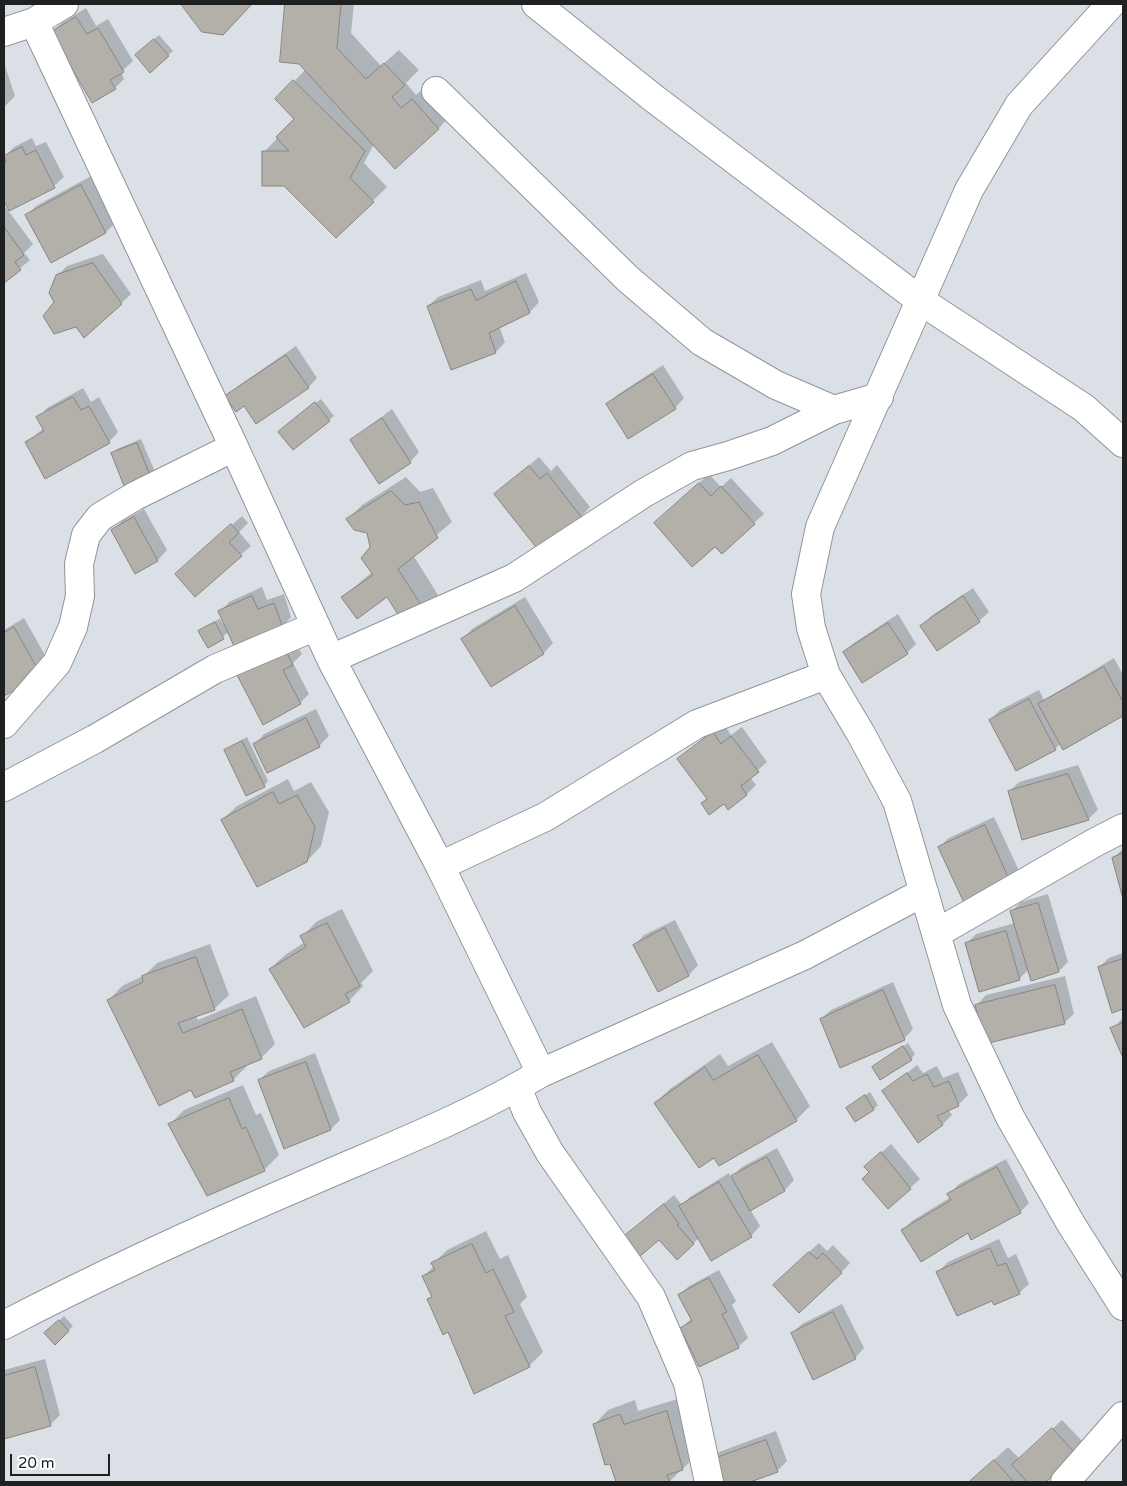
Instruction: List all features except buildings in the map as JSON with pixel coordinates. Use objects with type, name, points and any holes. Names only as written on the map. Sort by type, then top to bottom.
[{"type":"street","points":[[4,32],[34,22],[64,4]]},
{"type":"street","points":[[536,4],[652,97],[921,301],[1084,408],[1123,443]]},
{"type":"street","points":[[1111,4],[1019,105],[969,190],[820,528],[806,594],[811,628],[826,675],[861,734],[897,801],[957,1006],[1010,1117],[1071,1224],[1123,1306]]},
{"type":"street","points":[[34,22],[331,658],[440,866],[541,1073]]},
{"type":"street","points":[[436,91],[628,279],[702,342],[776,385],[834,410]]},
{"type":"street","points":[[331,658],[514,578],[644,493],[692,466],[728,456],[772,440],[834,410],[879,397]]},
{"type":"street","points":[[4,724],[57,663],[73,627],[78,604],[79,564],[86,535],[100,517],[136,496],[234,447]]},
{"type":"street","points":[[4,787],[95,739],[214,669],[316,626]]},
{"type":"street","points":[[440,866],[545,817],[697,724],[826,675]]},
{"type":"street","points":[[937,933],[1123,828]]},
{"type":"street","points":[[4,1325],[122,1265],[411,1138],[517,1087],[541,1073],[805,956],[924,892]]},
{"type":"street","points":[[517,1087],[527,1112],[550,1154],[651,1297],[688,1384],[709,1482]]},
{"type":"street","points":[[1066,1482],[1123,1416]]}]
